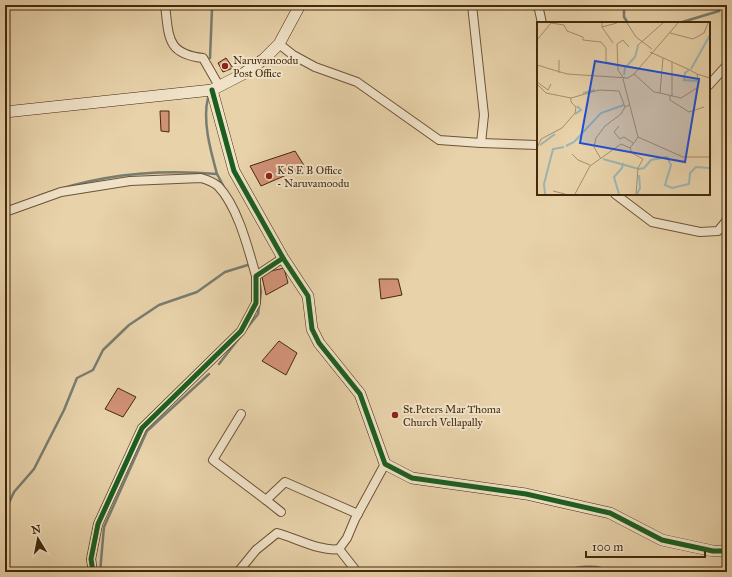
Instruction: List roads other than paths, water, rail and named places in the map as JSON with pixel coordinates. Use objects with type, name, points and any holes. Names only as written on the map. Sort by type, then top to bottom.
[{"type":"street","points":[[165,5],[168,36],[176,50],[190,57],[203,58],[215,88],[234,171],[283,258],[308,296],[312,329],[319,342],[360,394],[385,464],[412,478],[526,494],[610,513],[662,540],[713,551],[727,551]]},
{"type":"street","points":[[5,112],[215,88],[243,74],[264,60],[279,44],[300,5]]},
{"type":"street","points":[[472,5],[484,115],[481,143]]},
{"type":"street","points":[[538,5],[542,22]]},
{"type":"street","points":[[279,44],[293,55],[315,67],[357,82],[439,140],[537,145]]},
{"type":"street","points":[[710,84],[727,65]]},
{"type":"street","points":[[5,212],[61,192],[130,181],[201,178],[212,181],[228,200],[248,246],[255,272],[256,303],[241,331],[142,428],[98,524],[91,559],[93,572]]},
{"type":"street","points":[[616,195],[652,222],[700,232],[718,231],[727,220]]},
{"type":"street","points":[[255,272],[283,258]]},
{"type":"street","points":[[241,414],[213,460],[281,512]]},
{"type":"street","points":[[339,549],[347,538],[385,464]]},
{"type":"street","points":[[266,500],[285,482],[358,514]]},
{"type":"street","points":[[238,572],[256,550],[276,533],[304,541],[321,549],[339,549]]},
{"type":"street","points":[[339,549],[357,572]]},
{"type":"waterway","points":[[210,58],[212,9],[214,5]]},
{"type":"waterway","points":[[624,5],[624,17],[627,22]]},
{"type":"waterway","points":[[682,22],[719,11]]},
{"type":"waterway","points":[[208,98],[206,107],[207,126],[217,174]]},
{"type":"waterway","points":[[39,196],[104,178],[172,172],[217,174],[225,189]]},
{"type":"waterway","points":[[5,511],[14,492],[34,469],[64,410],[77,378],[93,370],[103,350],[129,325],[159,305],[197,292],[225,272],[251,264]]},
{"type":"waterway","points":[[219,364],[258,314],[261,292],[260,285]]},
{"type":"waterway","points":[[100,572],[104,527],[147,431],[209,374]]},
{"type":"waterway","points":[[560,572],[579,567],[600,568],[611,572]]},
{"type":"place","name":"Naruvamoodu Post Office","points":[[225,66]]},
{"type":"place","name":"K S E B Office - Naruvamoodu","points":[[269,176]]},
{"type":"place","name":"St.Peters Mar Thoma Church Vellapally","points":[[395,415]]}]
